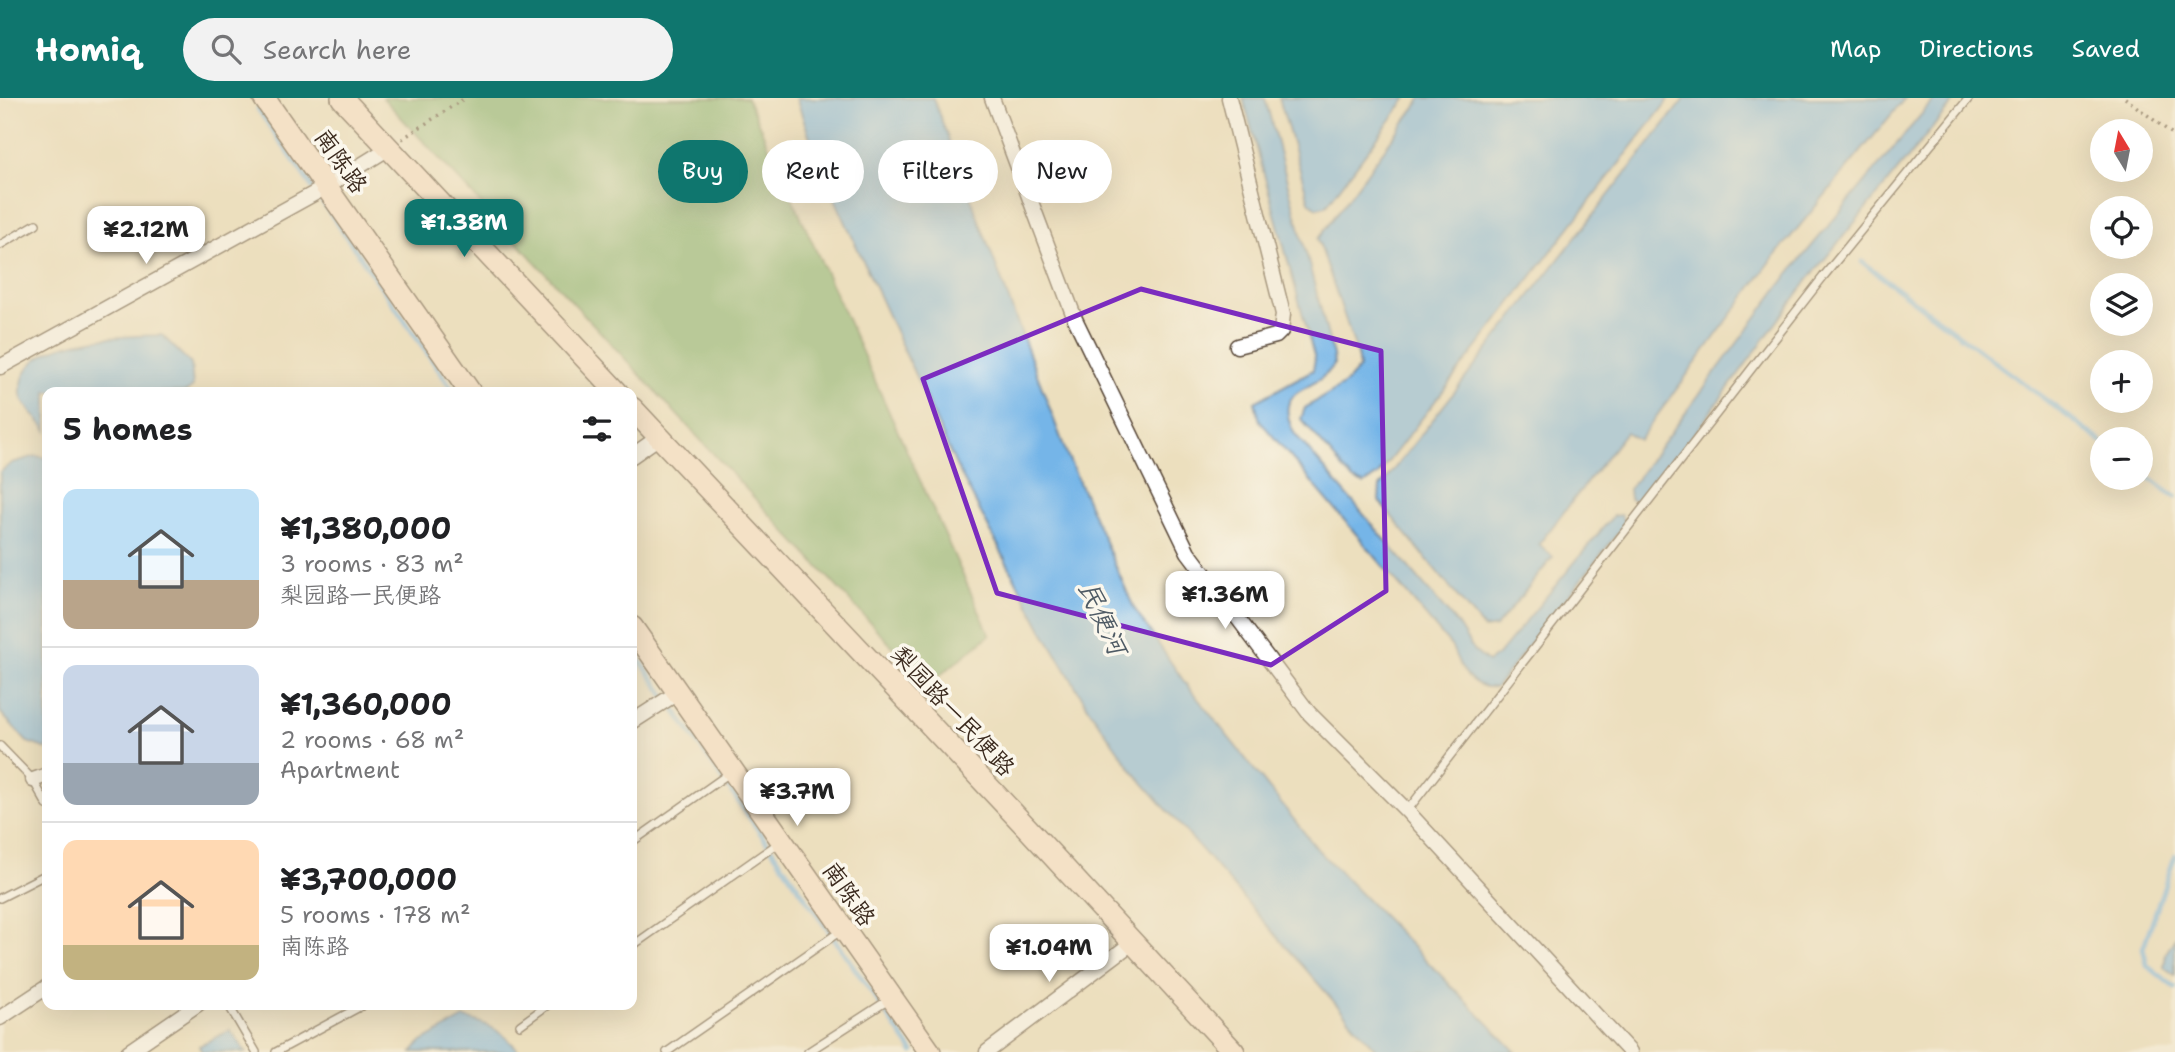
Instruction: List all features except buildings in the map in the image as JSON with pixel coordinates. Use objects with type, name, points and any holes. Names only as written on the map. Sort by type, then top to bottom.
[{"type":"main road","name":"南陈路","points":[[264,98],[319,191],[467,387]]},
{"type":"main road","points":[[342,98],[612,387]]},
{"type":"main road","name":"梨园路一民便路","points":[[637,413],[1022,822],[1234,1052]]},
{"type":"main road","name":"南陈路","points":[[637,636],[670,697],[884,1003],[930,1052]]},
{"type":"street","points":[[992,98],[1075,319],[1188,552],[1309,713],[1407,811],[1630,1052]]},
{"type":"street","points":[[1230,98],[1283,314],[1281,331],[1276,336],[1237,346]]},
{"type":"street","points":[[0,367],[319,191],[389,148]]},
{"type":"street","points":[[637,452],[659,437]]},
{"type":"street","points":[[637,719],[670,697]]},
{"type":"street","points":[[33,780],[42,777]]},
{"type":"street","points":[[987,1052],[1132,943]]},
{"type":"street","points":[[0,1018],[42,991]]},
{"type":"street","points":[[128,1052],[189,1010]]},
{"type":"lane","points":[[1407,811],[1814,288],[1969,98]]},
{"type":"lane","points":[[0,245],[36,224]]},
{"type":"lane","points":[[0,746],[33,780],[42,796]]},
{"type":"lane","points":[[637,838],[726,776]]},
{"type":"lane","points":[[637,942],[774,846]]},
{"type":"lane","points":[[0,898],[42,877]]},
{"type":"lane","points":[[667,1052],[836,934]]},
{"type":"lane","points":[[808,1052],[884,1003]]},
{"type":"lane","points":[[232,1010],[256,1052]]},
{"type":"lane","points":[[276,1052],[354,1010]]},
{"type":"lane","points":[[520,1025],[541,1010]]},
{"type":"path","points":[[389,148],[465,98]]},
{"type":"path","points":[[2125,98],[2175,136]]},
{"type":"highlighted area","points":[[1141,289],[1381,351],[1386,591],[1271,665],[997,593],[923,379]]},
{"type":"green space","points":[[383,98],[747,98],[766,140],[762,140],[762,203],[795,203],[990,635],[928,685]]},
{"type":"water","name":"民便河","points":[[796,98],[933,98],[949,140],[878,140],[878,203],[972,203],[1068,457],[1134,608],[1183,680],[1319,851],[1516,1052],[1378,1052],[1132,770],[1089,709],[1040,626],[956,465],[837,203],[864,203],[864,140],[811,140]]},
{"type":"water","points":[[1243,98],[1265,98],[1333,355],[1334,365],[1326,375],[1291,398],[1288,418],[1294,433],[1458,625],[1474,651],[1488,662],[1498,655],[1613,516],[1621,515],[1625,524],[1496,687],[1480,685],[1468,676],[1452,647],[1260,421],[1255,402],[1313,370],[1315,359]]},
{"type":"water","points":[[1279,98],[1407,98],[1326,206],[1316,208],[1309,201]]},
{"type":"water","points":[[1422,98],[1670,98],[1378,475],[1364,484],[1353,480],[1301,419],[1305,408],[1345,384],[1359,368],[1357,353],[1318,239]]},
{"type":"water","points":[[1685,98],[1905,98],[1774,257],[1639,440],[1626,432],[1539,544],[1553,557],[1496,627],[1484,629],[1379,501],[1380,487]]},
{"type":"water","points":[[1935,98],[1957,98],[1810,277],[1679,455],[1639,503],[1630,499],[1629,489],[1790,272]]},
{"type":"water","points":[[162,335],[191,364],[193,387],[42,387],[42,425],[23,401],[21,393],[23,379],[31,365],[45,354],[63,346],[105,338]]},
{"type":"water","points":[[36,456],[42,457],[42,747],[27,742],[0,712],[0,472],[12,463]]},
{"type":"water","points":[[2175,938],[2175,975],[2164,967],[2166,953]]},
{"type":"water","points":[[464,1018],[495,1029],[519,1052],[412,1052],[420,1043]]},
{"type":"water","points":[[230,1030],[246,1052],[202,1052],[199,1046]]},
{"type":"waterway","points":[[258,109],[451,387]]},
{"type":"waterway","points":[[1862,262],[2090,433]]},
{"type":"waterway","points":[[2153,481],[2175,497]]},
{"type":"waterway","points":[[637,656],[913,1052]]},
{"type":"waterway","points":[[2175,856],[2143,948],[2147,965],[2175,988]]}]
